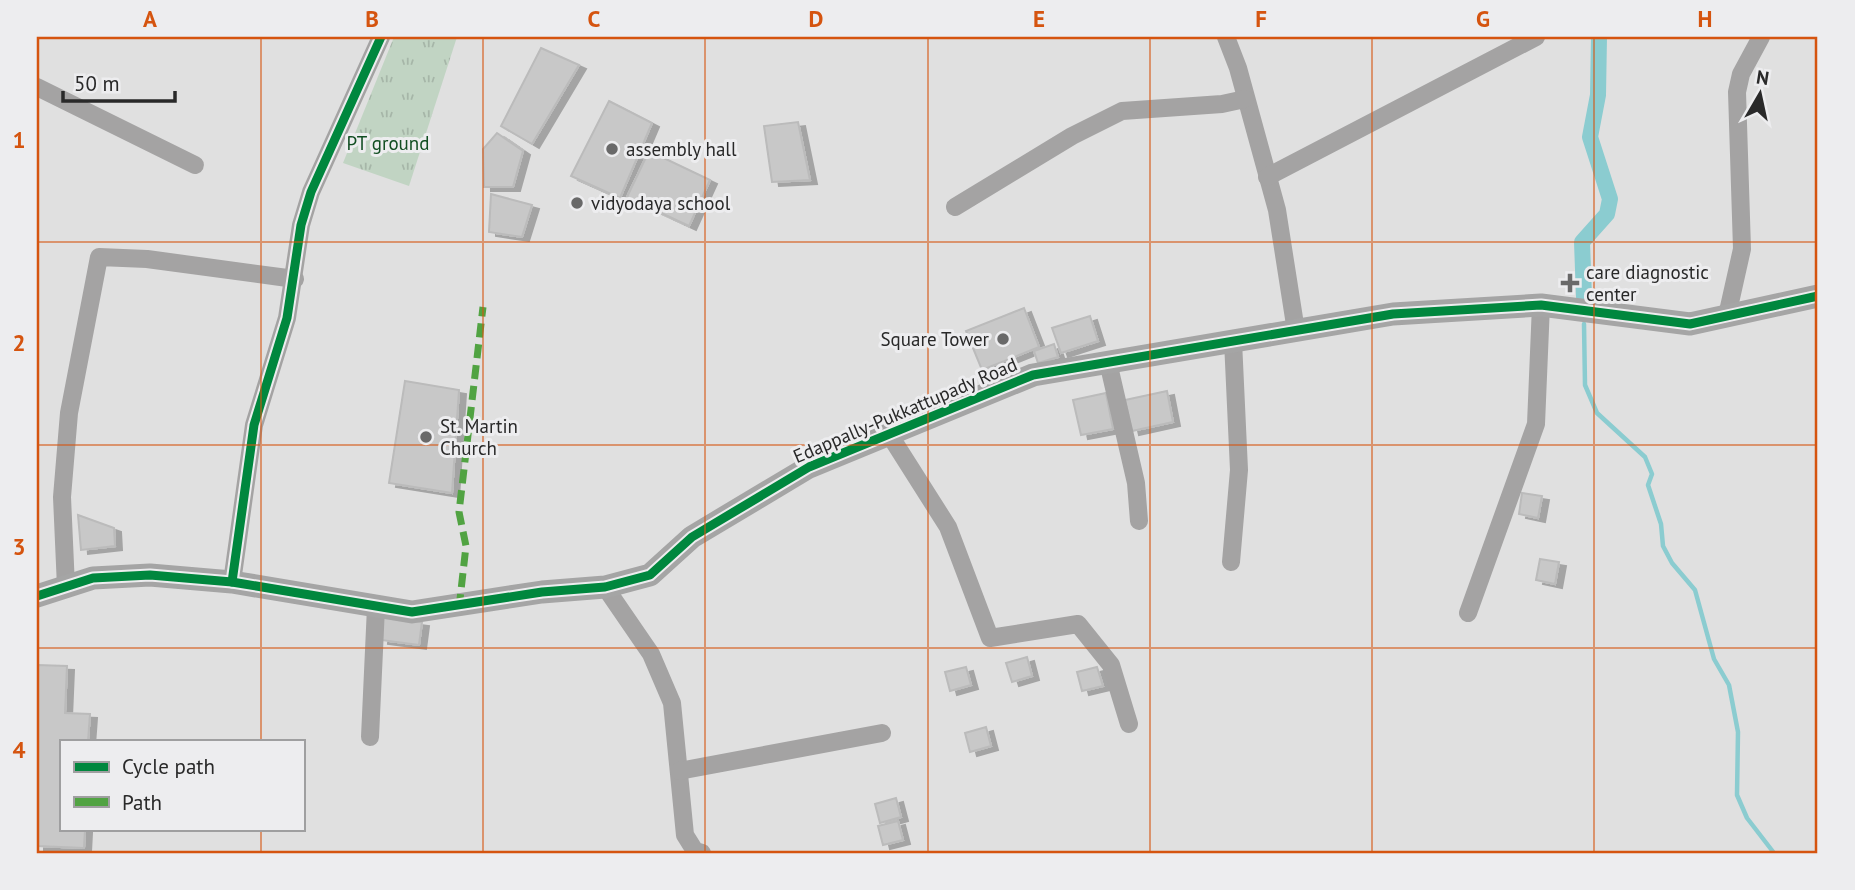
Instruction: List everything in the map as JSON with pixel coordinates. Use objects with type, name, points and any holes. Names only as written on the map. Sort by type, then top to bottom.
[{"type":"main road","name":"Edappally-Pukkattupady Road","points":[[37,596],[93,578],[150,575],[232,582],[412,612],[542,592],[605,587],[650,575],[692,537],[798,474],[1032,375],[1393,314],[1542,305],[1690,324],[1818,296]]},
{"type":"street","points":[[232,582],[254,425],[270,379],[295,279],[301,225],[310,192],[380,37]]},
{"type":"street","points":[[1226,37],[1238,68],[1277,210],[1296,331]]},
{"type":"street","points":[[1268,177],[1536,37]]},
{"type":"street","points":[[1727,317],[1742,249],[1737,92],[1741,74],[1762,37]]},
{"type":"street","points":[[37,87],[195,165]]},
{"type":"street","points":[[955,207],[1072,136],[1122,111],[1211,105],[1245,99]]},
{"type":"street","points":[[66,587],[62,497],[69,413],[99,257],[147,259],[295,279]]},
{"type":"street","points":[[1468,613],[1536,424],[1542,305]]},
{"type":"street","points":[[1231,562],[1239,470],[1233,341]]},
{"type":"street","points":[[1108,362],[1136,483],[1139,521]]},
{"type":"street","points":[[890,434],[948,527],[990,638],[1078,624],[1111,665],[1129,724]]},
{"type":"street","points":[[605,587],[664,678],[673,703],[685,835],[695,851],[702,853]]},
{"type":"street","points":[[370,737],[376,607]]},
{"type":"street","points":[[679,771],[882,733]]},
{"type":"green space","name":"PT ground","points":[[394,37],[457,37],[409,186],[343,163]]},
{"type":"building","points":[[541,48],[579,65],[532,144],[501,126]]},
{"type":"building","name":"assembly hall","points":[[609,101],[652,123],[620,198],[571,176]]},
{"type":"building","points":[[798,122],[810,180],[772,182],[764,126]]},
{"type":"building","points":[[497,133],[523,151],[513,187],[484,187],[483,149]]},
{"type":"building","points":[[649,151],[710,180],[689,226],[627,197]]},
{"type":"building","points":[[491,194],[532,205],[522,237],[489,232]]},
{"type":"building","name":"Square Tower","points":[[1024,308],[1039,347],[982,370],[966,331]]},
{"type":"building","points":[[1090,316],[1098,341],[1061,353],[1052,328]]},
{"type":"building","points":[[1054,344],[1058,357],[1038,363],[1034,351]]},
{"type":"building","name":"St. Martin Church","points":[[405,381],[459,390],[452,493],[389,483]]},
{"type":"building","points":[[1167,391],[1173,422],[1132,431],[1125,400]]},
{"type":"building","points":[[1106,393],[1113,429],[1081,435],[1073,400]]},
{"type":"building","points":[[1522,493],[1542,496],[1538,518],[1519,514]]},
{"type":"building","points":[[78,515],[114,528],[115,546],[81,550]]},
{"type":"building","points":[[1540,559],[1559,562],[1555,584],[1536,580]]},
{"type":"building","points":[[383,617],[422,622],[419,645],[381,640]]},
{"type":"building","points":[[1027,657],[1032,676],[1012,682],[1006,663]]},
{"type":"building","points":[[37,665],[67,666],[65,713],[90,714],[88,740],[60,740],[60,830],[85,830],[84,848],[37,846]]},
{"type":"building","points":[[966,667],[971,685],[950,691],[945,672]]},
{"type":"building","points":[[1097,667],[1103,686],[1082,691],[1077,672]]},
{"type":"building","points":[[986,727],[991,746],[970,752],[965,733]]},
{"type":"building","points":[[896,798],[901,817],[880,823],[875,804]]},
{"type":"building","points":[[898,821],[903,840],[883,845],[878,826]]},
{"type":"waterway","points":[[1584,297],[1582,242],[1607,214],[1610,199],[1590,137],[1598,95],[1599,37]]},
{"type":"waterway","points":[[1584,324],[1585,385],[1597,413],[1645,457],[1652,474],[1648,485],[1661,524],[1663,546],[1672,563],[1695,590],[1714,659],[1729,685],[1738,732],[1737,795],[1747,818],[1774,853]]},
{"type":"marked path","points":[[459,608],[466,546],[459,512],[483,307]]},
{"type":"cycle path","points":[[232,582],[254,425],[287,318],[301,225],[311,192],[381,37]]},
{"type":"cycle path","points":[[37,596],[93,578],[150,575],[232,582],[412,612],[542,592],[605,587],[650,575],[692,537],[809,467],[1033,375],[1393,314],[1541,305],[1690,324],[1818,296]]},
{"type":"place","name":"assembly hall","points":[[612,149]]},
{"type":"place","name":"vidyodaya school","points":[[577,203]]},
{"type":"place","name":"care diagnostic center","points":[[1570,283]]},
{"type":"place","name":"Square Tower","points":[[1003,339]]},
{"type":"place","name":"St. Martin Church","points":[[426,437]]}]
